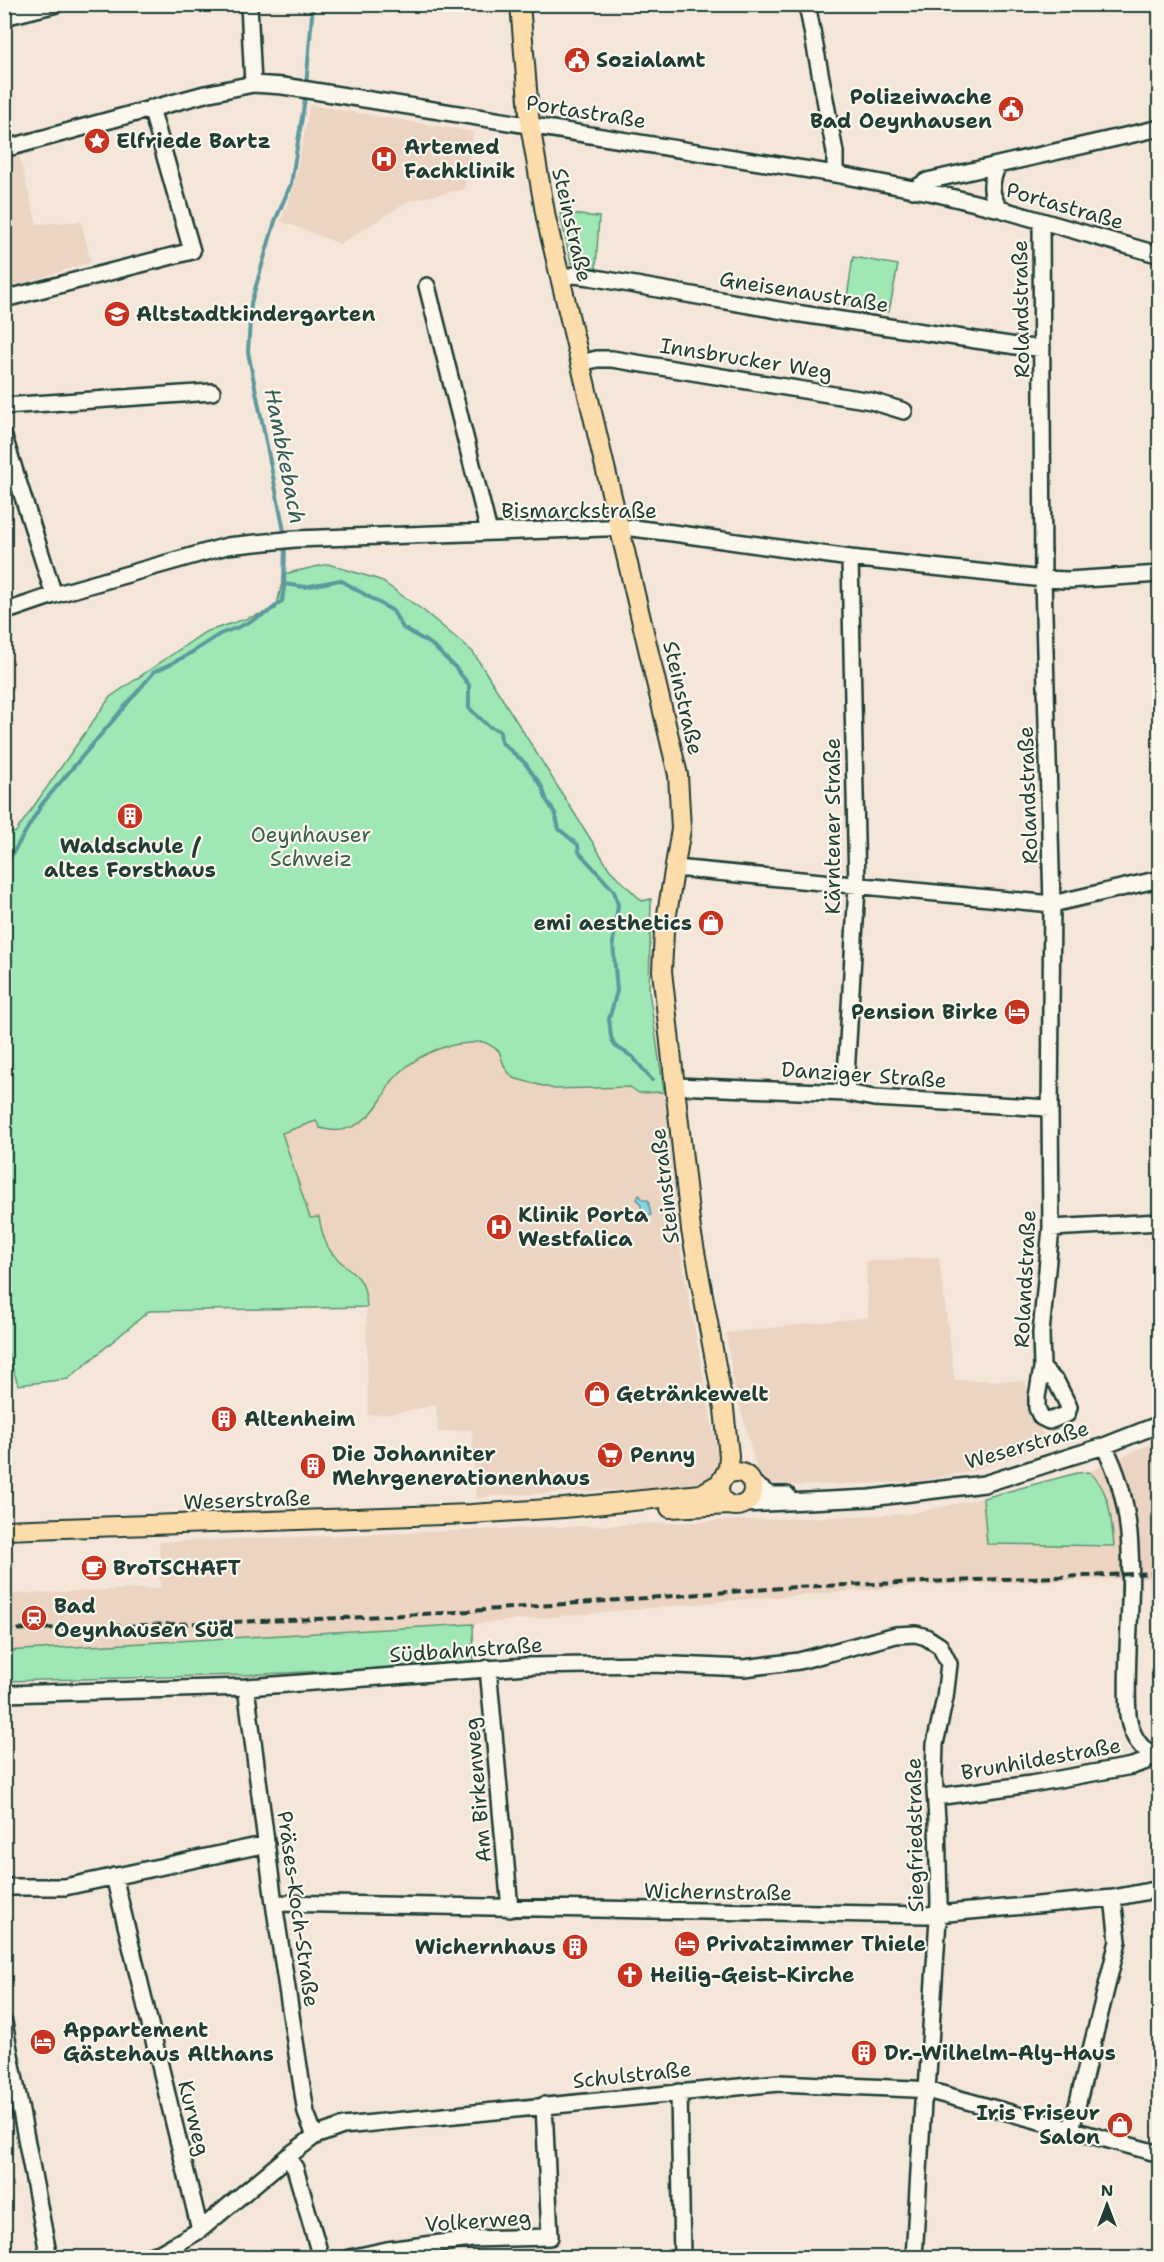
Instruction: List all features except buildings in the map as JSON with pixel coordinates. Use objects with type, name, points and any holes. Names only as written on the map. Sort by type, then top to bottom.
[{"type":"main road","name":"Steinstraße","points":[[520,4],[530,125],[546,218],[678,775],[681,829],[664,932],[662,971],[691,1230],[724,1409],[729,1456],[728,1468],[721,1480]]},
{"type":"main road","name":"Steinstraße","points":[[724,1409],[741,1466],[749,1479]]},
{"type":"main road","points":[[737,1472],[749,1479],[752,1492],[736,1505],[722,1498],[719,1488],[721,1480],[727,1474],[737,1472]]},
{"type":"main road","name":"Weserstraße","points":[[4,1530],[471,1514],[564,1508],[701,1494],[721,1480]]},
{"type":"main road","name":"Weserstraße","points":[[564,1508],[681,1508],[736,1505]]},
{"type":"street","points":[[4,17],[57,4]]},
{"type":"street","points":[[249,4],[253,84]]},
{"type":"street","points":[[807,4],[835,152],[835,174]]},
{"type":"street","name":"Portastraße","points":[[4,149],[151,108],[253,84],[295,88],[835,174],[1000,209],[1160,255]]},
{"type":"street","points":[[4,299],[192,251],[151,108]]},
{"type":"street","points":[[913,190],[927,181],[1160,128]]},
{"type":"street","points":[[998,165],[992,177],[991,189],[992,199],[1000,209]]},
{"type":"street","name":"Rolandstraße","points":[[1041,221],[1042,579],[1052,904],[1051,1228],[1041,1333],[1042,1368]]},
{"type":"street","name":"Gneisenaustraße","points":[[561,278],[574,275],[590,277],[806,315],[1042,348]]},
{"type":"street","points":[[427,286],[489,532]]},
{"type":"street","name":"Innsbrucker Weg","points":[[581,363],[597,359],[612,359],[871,401],[904,411]]},
{"type":"street","points":[[4,406],[212,392]]},
{"type":"street","points":[[4,437],[54,595]]},
{"type":"street","name":"Bismarckstraße","points":[[4,612],[54,595],[227,546],[295,539],[489,532],[618,528],[672,532],[850,558],[1042,579],[1068,580],[1160,574]]},
{"type":"street","name":"Kärntener Straße","points":[[847,1094],[856,887],[850,558]]},
{"type":"street","points":[[675,868],[1052,904],[1160,879]]},
{"type":"street","name":"Danziger Straße","points":[[676,1086],[847,1094],[874,1098],[1050,1108]]},
{"type":"street","points":[[1051,1228],[1160,1222]]},
{"type":"street","name":"Weserstraße","points":[[736,1505],[824,1502],[904,1495],[984,1484],[1104,1446],[1160,1424]]},
{"type":"street","points":[[1104,1446],[1114,1464],[1130,1539],[1128,1716],[1131,1733],[1139,1746],[1155,1757]]},
{"type":"street","name":"Weserstraße","points":[[749,1479],[770,1495],[904,1495]]},
{"type":"street","name":"Südbahnstraße","points":[[4,1694],[246,1687],[488,1668],[653,1664],[744,1668],[800,1660],[896,1635],[916,1634],[926,1637]]},
{"type":"street","name":"Siegfriedstraße","points":[[914,2258],[923,2102],[927,2090],[938,1914],[935,1744],[945,1698],[949,1664],[940,1646],[926,1637]]},
{"type":"street","name":"Am Birkenweg","points":[[488,1668],[510,1909]]},
{"type":"street","name":"Präses-Koch-Straße","points":[[246,1687],[274,1903],[306,2113],[315,2136]]},
{"type":"street","name":"Brunhildestraße","points":[[936,1797],[1031,1784],[1132,1766],[1155,1757]]},
{"type":"street","points":[[4,1887],[65,1887],[267,1844]]},
{"type":"street","name":"Kurweg","points":[[114,1876],[200,2230]]},
{"type":"street","name":"Wichernstraße","points":[[274,1903],[510,1909],[938,1914],[1113,1898],[1160,1889]]},
{"type":"street","points":[[1071,2130],[1118,1941],[1113,1898]]},
{"type":"street","points":[[4,2023],[49,2258]]},
{"type":"street","name":"Schulstraße","points":[[142,2258],[160,2253],[200,2230],[315,2136],[343,2126],[544,2105],[779,2083],[927,2090],[1160,2154]]},
{"type":"street","points":[[679,2092],[682,2258]]},
{"type":"street","name":"Volkerweg","points":[[350,2258],[387,2250],[472,2239],[550,2237],[544,2105]]},
{"type":"street","points":[[287,2157],[295,2168],[321,2258]]},
{"type":"shaded area","name":"Artemed Fachklinik","points":[[310,105],[473,132],[465,189],[409,201],[340,244],[281,221],[294,186]]},
{"type":"shaded area","points":[[17,149],[37,224],[81,221],[91,262],[5,289],[5,152]]},
{"type":"shaded area","name":"Klinik Porta Westfalica","points":[[482,1042],[499,1050],[505,1068],[513,1078],[554,1089],[630,1087],[639,1093],[664,1092],[681,1253],[718,1457],[716,1469],[704,1484],[491,1496],[476,1499],[472,1430],[438,1432],[436,1405],[392,1414],[368,1415],[366,1292],[360,1277],[331,1252],[322,1235],[319,1217],[310,1218],[282,1133],[316,1121],[320,1128],[348,1130],[366,1120],[391,1082],[412,1062],[431,1051],[455,1044]]},
{"type":"shaded area","points":[[939,1257],[955,1380],[1026,1381],[1029,1405],[1050,1444],[972,1471],[914,1482],[776,1486],[758,1474],[733,1380],[726,1333],[868,1317],[866,1261]]},
{"type":"shaded area","points":[[1159,1440],[1159,1537],[1152,1538],[1152,1551],[1159,1552],[1160,1660],[1152,1663],[1149,1578],[919,1586],[473,1624],[5,1651],[5,1594],[160,1588],[159,1542],[908,1514],[983,1498],[987,1544],[1114,1545],[1110,1508],[1102,1486],[1089,1472]]},
{"type":"green space","points":[[560,213],[599,217],[596,268],[571,263]]},
{"type":"green space","points":[[853,257],[898,265],[889,312],[846,304]]},
{"type":"green space","name":"Oeynhauser Schweiz","points":[[328,564],[380,580],[424,611],[473,652],[610,870],[642,901],[651,899],[649,991],[664,1092],[639,1093],[630,1087],[554,1089],[513,1078],[505,1068],[499,1051],[483,1042],[447,1046],[427,1054],[409,1065],[391,1082],[375,1108],[355,1126],[330,1130],[320,1128],[316,1121],[282,1133],[310,1218],[319,1217],[323,1236],[329,1249],[360,1280],[367,1307],[149,1311],[68,1379],[18,1385],[4,1341],[5,831],[15,833],[110,697],[205,632],[276,609],[284,574]]},
{"type":"green space","points":[[1089,1472],[1102,1487],[1106,1496],[1111,1515],[1114,1546],[987,1544],[983,1498],[1077,1473]]},
{"type":"green space","points":[[473,1624],[474,1664],[244,1675],[5,1681],[5,1651]]},
{"type":"water","points":[[639,1195],[644,1200],[648,1200],[651,1215],[646,1216],[645,1221],[640,1221],[642,1209],[637,1199]]},
{"type":"waterway","name":"Hambkebach","points":[[306,86],[313,4]]},
{"type":"waterway","name":"Hambkebach","points":[[285,536],[248,352],[251,303],[275,221],[291,184],[306,93]]},
{"type":"waterway","name":"Hambkebach","points":[[4,868],[42,804],[154,672],[186,656],[220,634],[267,613],[282,601],[285,543]]},
{"type":"waterway","points":[[284,584],[305,587],[340,580],[393,611],[403,628],[431,644],[455,667],[469,685],[469,708],[488,726],[500,731],[501,742],[525,763],[542,787],[555,813],[559,829],[578,845],[579,852],[614,891],[618,905],[613,943],[617,991],[609,1019],[611,1037],[615,1046],[633,1057],[652,1080]]},
{"type":"railway","points":[[4,1630],[344,1618],[443,1613],[795,1587],[1160,1573]]},
{"type":"place","name":"Sozialamt","points":[[577,60]]},
{"type":"place","name":"Polizeiwache Bad Oeynhausen","points":[[1011,109]]},
{"type":"place","name":"Elfriede Bartz","points":[[97,141]]},
{"type":"place","name":"Artemed Fachklinik","points":[[384,159]]},
{"type":"place","name":"Altstadtkindergarten","points":[[117,314]]},
{"type":"place","name":"Waldschule / altes Forsthaus","points":[[130,816]]},
{"type":"place","name":"emi aesthetics","points":[[711,923]]},
{"type":"place","name":"Pension Birke","points":[[1017,1012]]},
{"type":"place","name":"Klinik Porta Westfalica","points":[[499,1227]]},
{"type":"place","name":"Getränkewelt","points":[[597,1394]]},
{"type":"place","name":"Altenheim","points":[[224,1419]]},
{"type":"place","name":"Penny","points":[[610,1455]]},
{"type":"place","name":"Die Johanniter Mehrgenerationenhaus","points":[[313,1466]]},
{"type":"place","name":"BroTSCHAFT","points":[[94,1568]]},
{"type":"place","name":"Bad Oeynhausen Süd","points":[[34,1618]]},
{"type":"place","name":"Privatzimmer Thiele","points":[[687,1944]]},
{"type":"place","name":"Wichernhaus","points":[[575,1947]]},
{"type":"place","name":"Heilig-Geist-Kirche","points":[[630,1975]]},
{"type":"place","name":"Appartement Gästehaus Althans","points":[[43,2042]]},
{"type":"place","name":"Dr.-Wilhelm-Aly-Haus","points":[[864,2053]]},
{"type":"place","name":"Iris Friseur Salon","points":[[1120,2125]]}]
